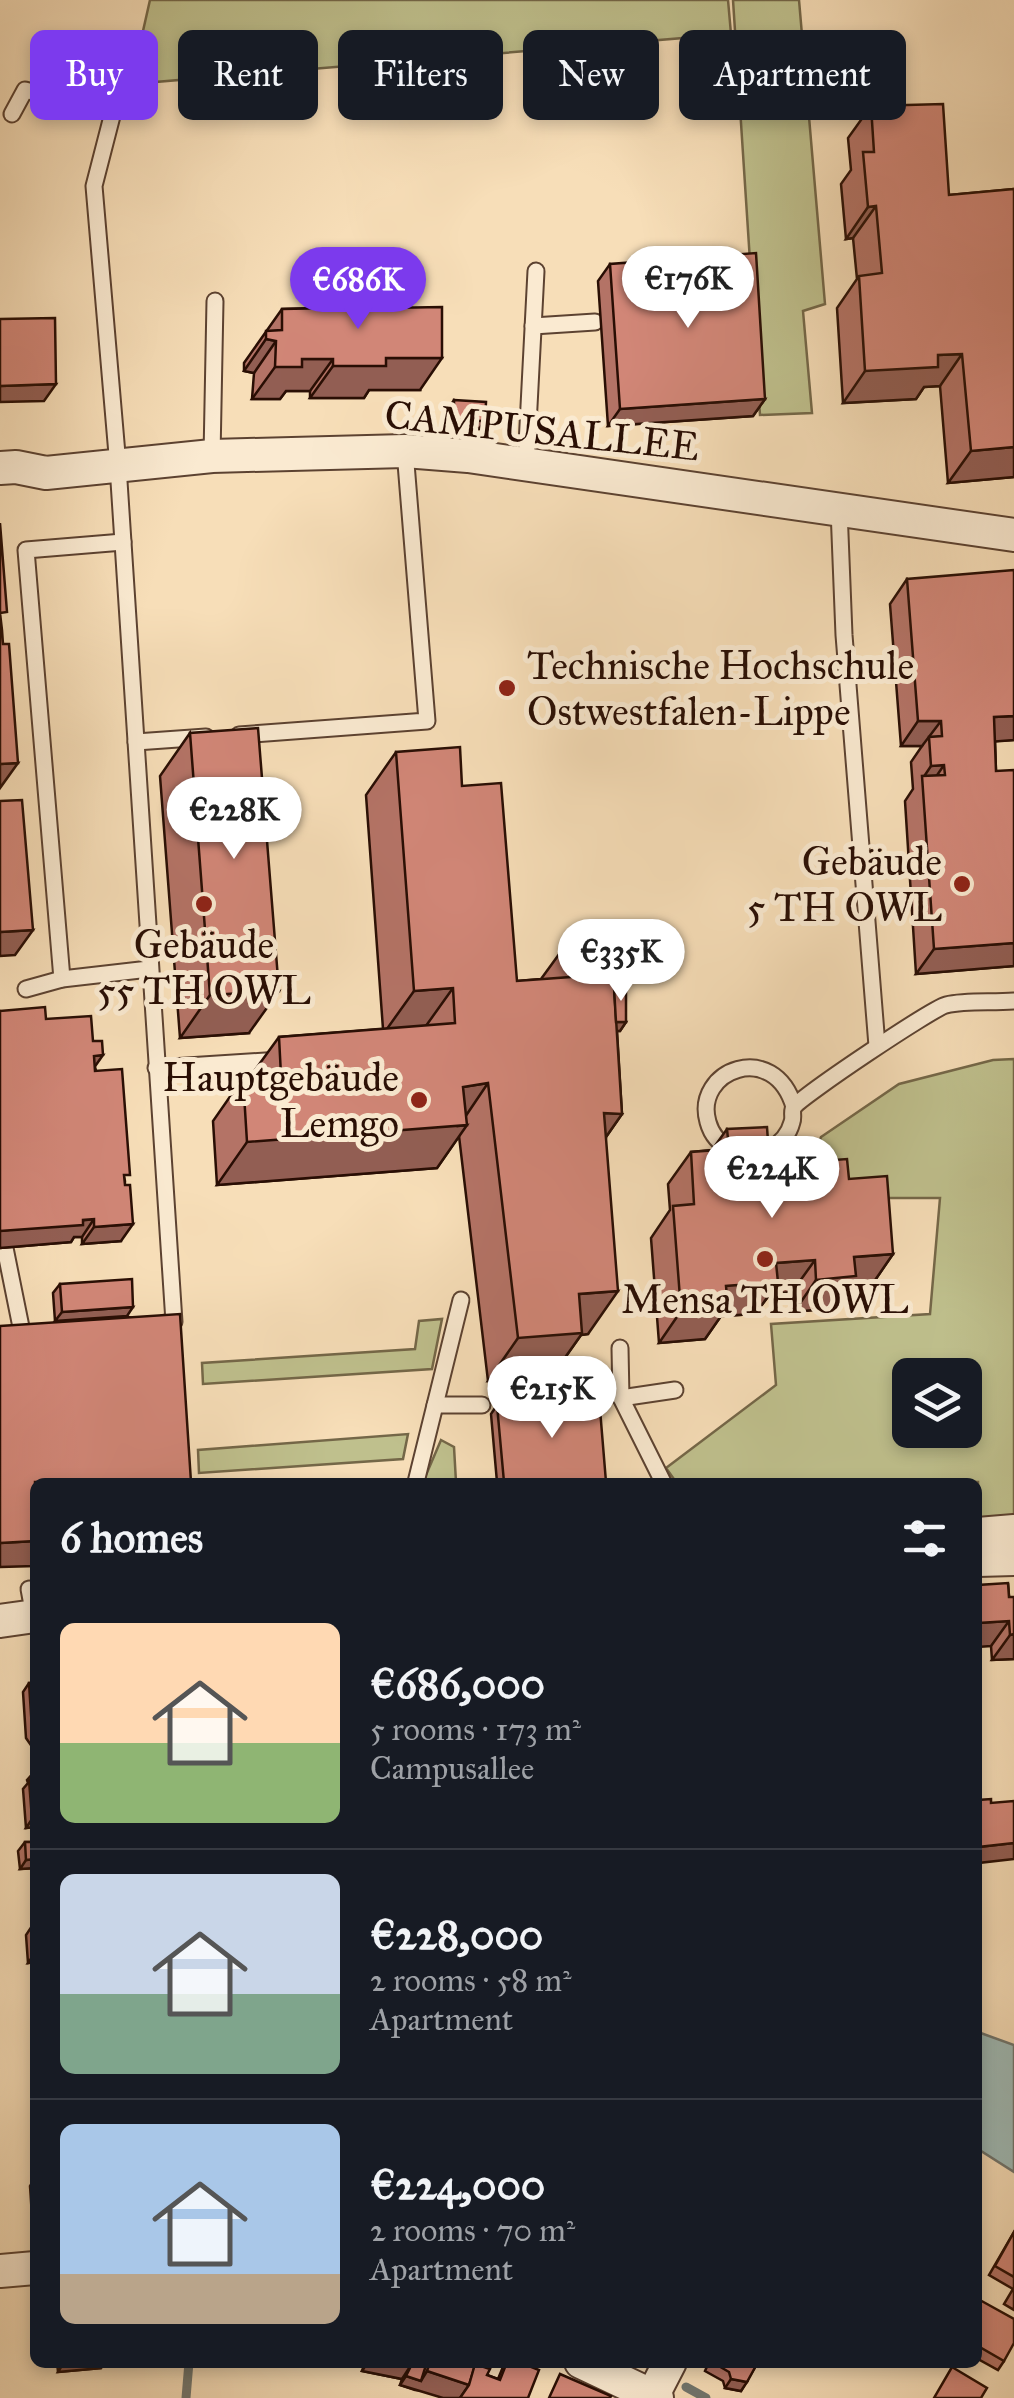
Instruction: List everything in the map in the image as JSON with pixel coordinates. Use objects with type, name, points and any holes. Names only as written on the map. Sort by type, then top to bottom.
[{"type":"street","name":"CAMPUSALLEE","points":[[0,468],[46,473],[212,456],[405,451],[526,464],[1014,535]]},
{"type":"street","points":[[982,1534],[1014,1531]]},
{"type":"street","points":[[982,1560],[1014,1559]]},
{"type":"street","points":[[0,1621],[30,1608]]},
{"type":"street","points":[[0,2271],[30,2268]]},
{"type":"street","points":[[594,2368],[655,2397],[667,2368]]},
{"type":"lane","points":[[12,114],[30,85]]},
{"type":"lane","points":[[110,120],[94,186],[118,466],[174,1322],[155,1324]]},
{"type":"lane","points":[[526,464],[536,271]]},
{"type":"lane","points":[[212,456],[216,302]]},
{"type":"lane","points":[[534,326],[596,322]]},
{"type":"lane","points":[[136,742],[428,721],[405,451]]},
{"type":"lane","points":[[839,509],[844,635],[877,1046]]},
{"type":"lane","points":[[62,979],[26,550],[123,542]]},
{"type":"lane","points":[[26,989],[62,979],[148,969]]},
{"type":"lane","points":[[794,1107],[789,1091],[778,1077],[764,1069],[747,1067],[731,1071],[718,1081],[709,1095],[708,1122],[724,1146],[736,1152],[764,1152],[787,1134],[794,1107],[877,1046],[943,1005],[1014,1002]]},
{"type":"lane","points":[[156,1068],[290,1059]]},
{"type":"lane","points":[[5,1248],[22,1337],[42,1335]]},
{"type":"lane","points":[[417,1478],[460,1300]]},
{"type":"lane","points":[[620,1348],[621,1398],[661,1478]]},
{"type":"lane","points":[[621,1398],[675,1390]]},
{"type":"lane","points":[[435,1406],[482,1405]]},
{"type":"green space","points":[[150,0],[728,0],[731,30],[679,30],[679,38],[659,40],[659,30],[523,30],[523,51],[503,53],[503,30],[338,30],[338,67],[318,68],[318,30],[178,30],[178,80],[158,82],[158,30],[143,30]]},
{"type":"green space","points":[[733,0],[799,0],[802,30],[735,30]]},
{"type":"green space","points":[[741,120],[809,120],[825,304],[803,311],[812,413],[760,415]]},
{"type":"green space","points":[[1014,1059],[1014,1516],[982,1519],[982,1478],[673,1478],[666,1468],[776,1385],[771,1324],[930,1314],[940,1198],[853,1198],[799,1185],[795,1169],[815,1152],[821,1137],[899,1084],[993,1060]]},
{"type":"green space","points":[[442,1319],[432,1369],[203,1384],[202,1363],[415,1349],[419,1321]]},
{"type":"green space","points":[[408,1434],[403,1459],[199,1473],[198,1450]]},
{"type":"green space","points":[[441,1440],[454,1447],[456,1478],[425,1478]]},
{"type":"water","points":[[982,2033],[1014,2045],[1014,2172],[982,2152]]},
{"type":"building","points":[[943,104],[949,195],[1014,189],[1014,447],[971,451],[962,354],[938,355],[938,367],[865,371],[859,276],[882,273],[876,206],[868,207],[863,152],[874,152],[872,120],[906,120],[906,105]]},
{"type":"building","points":[[756,253],[765,399],[620,409],[610,264]]},
{"type":"building","points":[[385,290],[385,308],[442,307],[442,358],[386,358],[386,366],[333,366],[333,359],[302,359],[302,367],[275,367],[276,341],[266,339],[266,331],[282,330],[282,309],[332,308],[331,291]]},
{"type":"building","points":[[55,318],[56,384],[0,386],[0,319]]},
{"type":"building","points":[[454,400],[486,402],[485,421],[454,420]]},
{"type":"building","points":[[0,523],[7,612],[0,613]]},
{"type":"building","points":[[1014,570],[1014,716],[994,717],[996,771],[1014,770],[1014,943],[934,949],[922,776],[945,775],[944,765],[931,766],[929,737],[942,736],[941,721],[918,721],[907,579]]},
{"type":"building","points":[[0,613],[3,644],[9,644],[18,763],[0,764]]},
{"type":"building","points":[[258,728],[279,991],[210,995],[190,733]]},
{"type":"building","name":"Hauptgebäude Lemgo","points":[[460,747],[462,786],[501,783],[517,981],[570,977],[568,942],[611,939],[622,1114],[604,1113],[618,1291],[579,1294],[582,1333],[518,1338],[488,1083],[463,1087],[467,1125],[247,1142],[243,1078],[281,1075],[279,1037],[455,1023],[453,988],[414,991],[396,752]]},
{"type":"building","points":[[22,800],[33,930],[0,932],[0,801]]},
{"type":"building","points":[[626,986],[626,1022],[616,1022],[614,987]]},
{"type":"building","points":[[45,1007],[46,1019],[91,1016],[93,1041],[102,1041],[103,1055],[94,1056],[95,1071],[122,1069],[130,1175],[124,1175],[125,1185],[130,1185],[133,1224],[94,1227],[94,1219],[83,1220],[83,1225],[0,1231],[0,1011]]},
{"type":"building","points":[[767,1127],[771,1185],[809,1182],[808,1162],[847,1159],[849,1179],[887,1176],[893,1254],[854,1257],[856,1276],[816,1280],[815,1260],[776,1263],[778,1282],[726,1286],[728,1307],[681,1311],[673,1206],[694,1204],[691,1152],[729,1149],[727,1129]]},
{"type":"building","points":[[132,1279],[133,1307],[62,1312],[60,1284]]},
{"type":"building","points":[[180,1314],[191,1478],[30,1478],[30,1541],[0,1543],[0,1326]]},
{"type":"building","points":[[599,1397],[606,1478],[504,1478],[497,1405]]},
{"type":"building","points":[[1008,1583],[1009,1597],[1014,1597],[1014,1634],[1010,1635],[1009,1621],[982,1623],[982,1585]]},
{"type":"building","points":[[982,1800],[1014,1801],[1014,1843],[982,1847]]},
{"type":"building","points":[[25,1842],[30,1842],[30,1860],[26,1860]]},
{"type":"building","points":[[1014,2232],[1014,2277],[995,2266]]},
{"type":"building","points":[[982,2301],[1014,2319],[1014,2343],[1004,2361],[982,2348]]},
{"type":"building","points":[[410,2368],[425,2368],[421,2381],[406,2376]]},
{"type":"building","points":[[428,2368],[474,2368],[469,2385],[427,2371]]},
{"type":"building","points":[[474,2368],[490,2369],[487,2375],[500,2380],[505,2368],[539,2370],[528,2398],[460,2398]]},
{"type":"building","points":[[722,2368],[755,2368],[747,2382],[731,2379]]},
{"type":"building","points":[[951,2368],[987,2388],[981,2398],[934,2398]]},
{"type":"building","points":[[560,2374],[611,2396],[549,2398]]},
{"type":"waterway","points":[[186,2398],[188,2368]]},
{"type":"waterway","points":[[686,2387],[706,2398]]},
{"type":"place","name":"Technische Hochschule Ostwestfalen-Lippe","points":[[507,688]]},
{"type":"place","name":"Gebäude 5 TH OWL","points":[[962,884]]},
{"type":"place","name":"Gebäude 55 TH OWL","points":[[204,904]]},
{"type":"place","name":"Hauptgebäude Lemgo","points":[[419,1100]]},
{"type":"place","name":"Mensa TH OWL","points":[[765,1259]]}]
